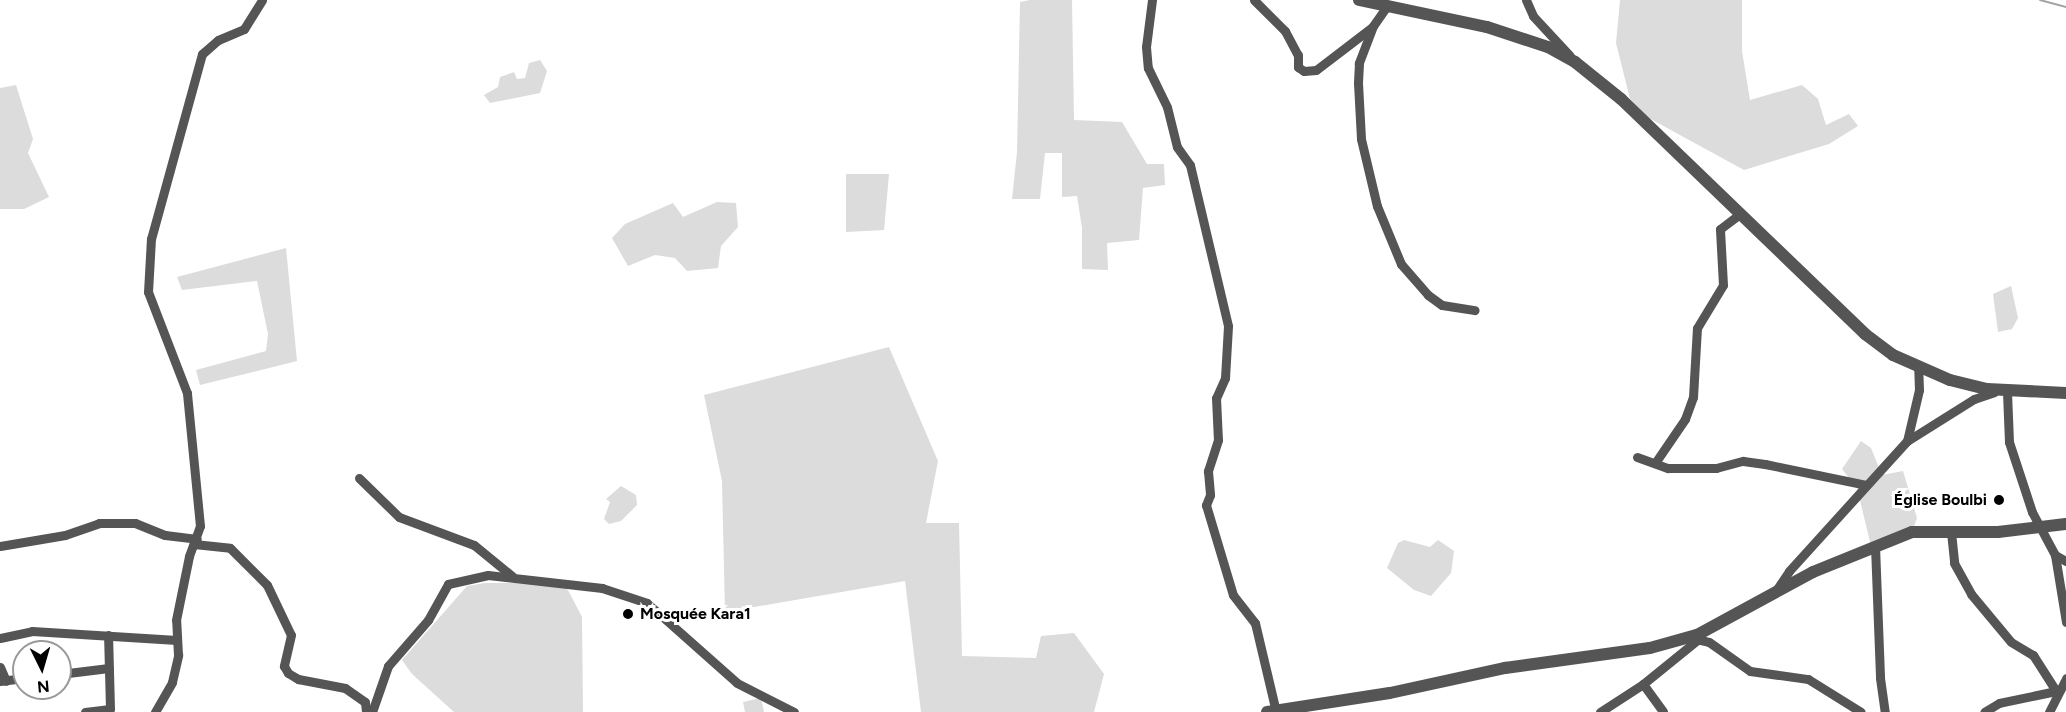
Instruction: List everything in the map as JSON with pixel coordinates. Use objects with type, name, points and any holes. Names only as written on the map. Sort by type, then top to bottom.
[{"type":"street","points":[[154,712],[172,682],[178,655],[176,620],[183,584],[196,542],[196,460],[186,393],[148,292],[154,217],[202,54],[218,40],[244,29],[262,0]]},
{"type":"street","points":[[1152,0],[1146,47],[1148,68],[1167,107],[1177,147],[1190,165],[1228,326],[1225,378],[1216,398],[1218,440],[1208,471],[1210,495],[1206,505],[1233,596],[1255,623],[1273,712],[1390,693],[1505,668],[1650,648],[1710,630]]},
{"type":"street","points":[[1254,0],[1285,31],[1298,55],[1298,67],[1304,71],[1316,70],[1373,26]]},
{"type":"street","points":[[1359,0],[1487,27],[1548,47],[1575,62]]},
{"type":"street","points":[[1526,0],[1533,16],[1575,62],[1621,99],[1869,338],[1917,368],[1950,380],[2003,391],[2066,393]]},
{"type":"street","points":[[1387,6],[1373,26],[1359,63],[1360,139],[1377,206],[1401,264],[1428,295],[1442,305],[1475,310]]},
{"type":"street","points":[[1655,463],[1685,419],[1694,397],[1697,328],[1723,285],[1720,229],[1740,214]]},
{"type":"street","points":[[1907,441],[1919,390],[1917,368]]},
{"type":"street","points":[[1774,593],[1866,485],[1907,441],[1974,399],[2003,391]]},
{"type":"street","points":[[2003,391],[2009,442],[2040,527],[2055,555],[2066,622]]},
{"type":"street","points":[[1637,457],[1679,469],[1750,462],[1866,485]]},
{"type":"street","points":[[359,478],[399,518],[474,545],[512,576]]},
{"type":"street","points":[[0,546],[65,535],[99,523],[135,524],[165,535],[230,548],[267,585],[291,635],[284,666],[288,673],[298,679],[345,688],[365,702],[366,712]]},
{"type":"street","points":[[1600,712],[1643,684],[1710,630],[1774,593],[1875,546],[1912,532],[1951,532],[2066,524]]},
{"type":"street","points":[[1951,532],[1954,563],[1971,594],[2011,642],[2033,655],[2056,691]]},
{"type":"street","points":[[1875,546],[1880,678],[1885,712]]},
{"type":"street","points":[[2055,555],[2066,561]]},
{"type":"street","points":[[372,712],[388,666],[428,620],[448,584],[488,575],[602,588],[647,603],[737,683],[794,712]]},
{"type":"street","points":[[0,638],[32,631],[177,640]]},
{"type":"street","points":[[85,712],[110,709],[108,635]]},
{"type":"street","points":[[1686,638],[1699,639],[1750,671],[1808,679],[1861,712]]},
{"type":"street","points":[[0,667],[3,681]]},
{"type":"street","points":[[72,673],[109,668]]},
{"type":"street","points":[[2049,712],[2056,691],[2066,678]]},
{"type":"street","points":[[1643,684],[1663,712]]},
{"type":"street","points":[[1984,712],[1999,703],[2056,691]]},
{"type":"shaded area","points":[[1072,0],[1074,120],[1122,122],[1147,164],[1164,164],[1165,185],[1143,188],[1139,240],[1107,243],[1108,270],[1082,269],[1082,228],[1077,196],[1062,197],[1062,153],[1045,153],[1040,199],[1012,199],[1017,152],[1020,2]]},
{"type":"shaded area","points":[[1620,0],[1742,0],[1742,51],[1750,100],[1802,85],[1818,99],[1826,125],[1849,114],[1858,126],[1829,144],[1744,170],[1647,117],[1630,99],[1616,43]]},
{"type":"shaded area","points":[[540,60],[547,71],[540,93],[490,103],[484,95],[498,87],[500,77],[514,72],[517,79],[525,78],[529,63]]},
{"type":"shaded area","points":[[16,85],[33,139],[28,153],[49,197],[24,209],[0,209],[0,88]]},
{"type":"shaded area","points":[[846,174],[889,174],[884,230],[846,232]]},
{"type":"shaded area","points":[[717,202],[736,203],[738,227],[721,246],[718,268],[687,271],[675,258],[655,255],[628,266],[612,238],[625,224],[673,203],[683,217]]},
{"type":"shaded area","points":[[286,248],[297,361],[200,385],[196,370],[266,351],[268,334],[257,281],[182,290],[177,277]]},
{"type":"shaded area","points":[[2011,286],[2018,318],[2012,329],[1998,332],[1993,294]]},
{"type":"shaded area","points":[[889,347],[938,461],[926,523],[959,523],[962,656],[1036,658],[1041,636],[1074,633],[1104,674],[1094,712],[921,712],[905,581],[725,612],[722,481],[704,395]]},
{"type":"shaded area","points":[[1861,441],[1871,448],[1882,475],[1903,471],[1917,518],[1912,532],[1871,546],[1857,488],[1842,469]]},
{"type":"shaded area","points":[[621,486],[636,495],[637,505],[621,521],[609,524],[604,519],[610,502],[606,499]]},
{"type":"shaded area","points":[[1404,540],[1430,547],[1438,540],[1454,551],[1451,573],[1431,596],[1414,590],[1387,568],[1398,543]]},
{"type":"shaded area","points":[[485,583],[556,583],[568,590],[582,617],[583,712],[454,712],[412,674],[402,660],[467,586]]},
{"type":"shaded area","points":[[761,698],[764,712],[745,712],[743,702]]},
{"type":"waterway","points":[[2040,0],[2066,7]]},
{"type":"place","name":"Église Boulbi","points":[[1999,500]]},
{"type":"place","name":"Mosquée Kara1","points":[[628,614]]}]
